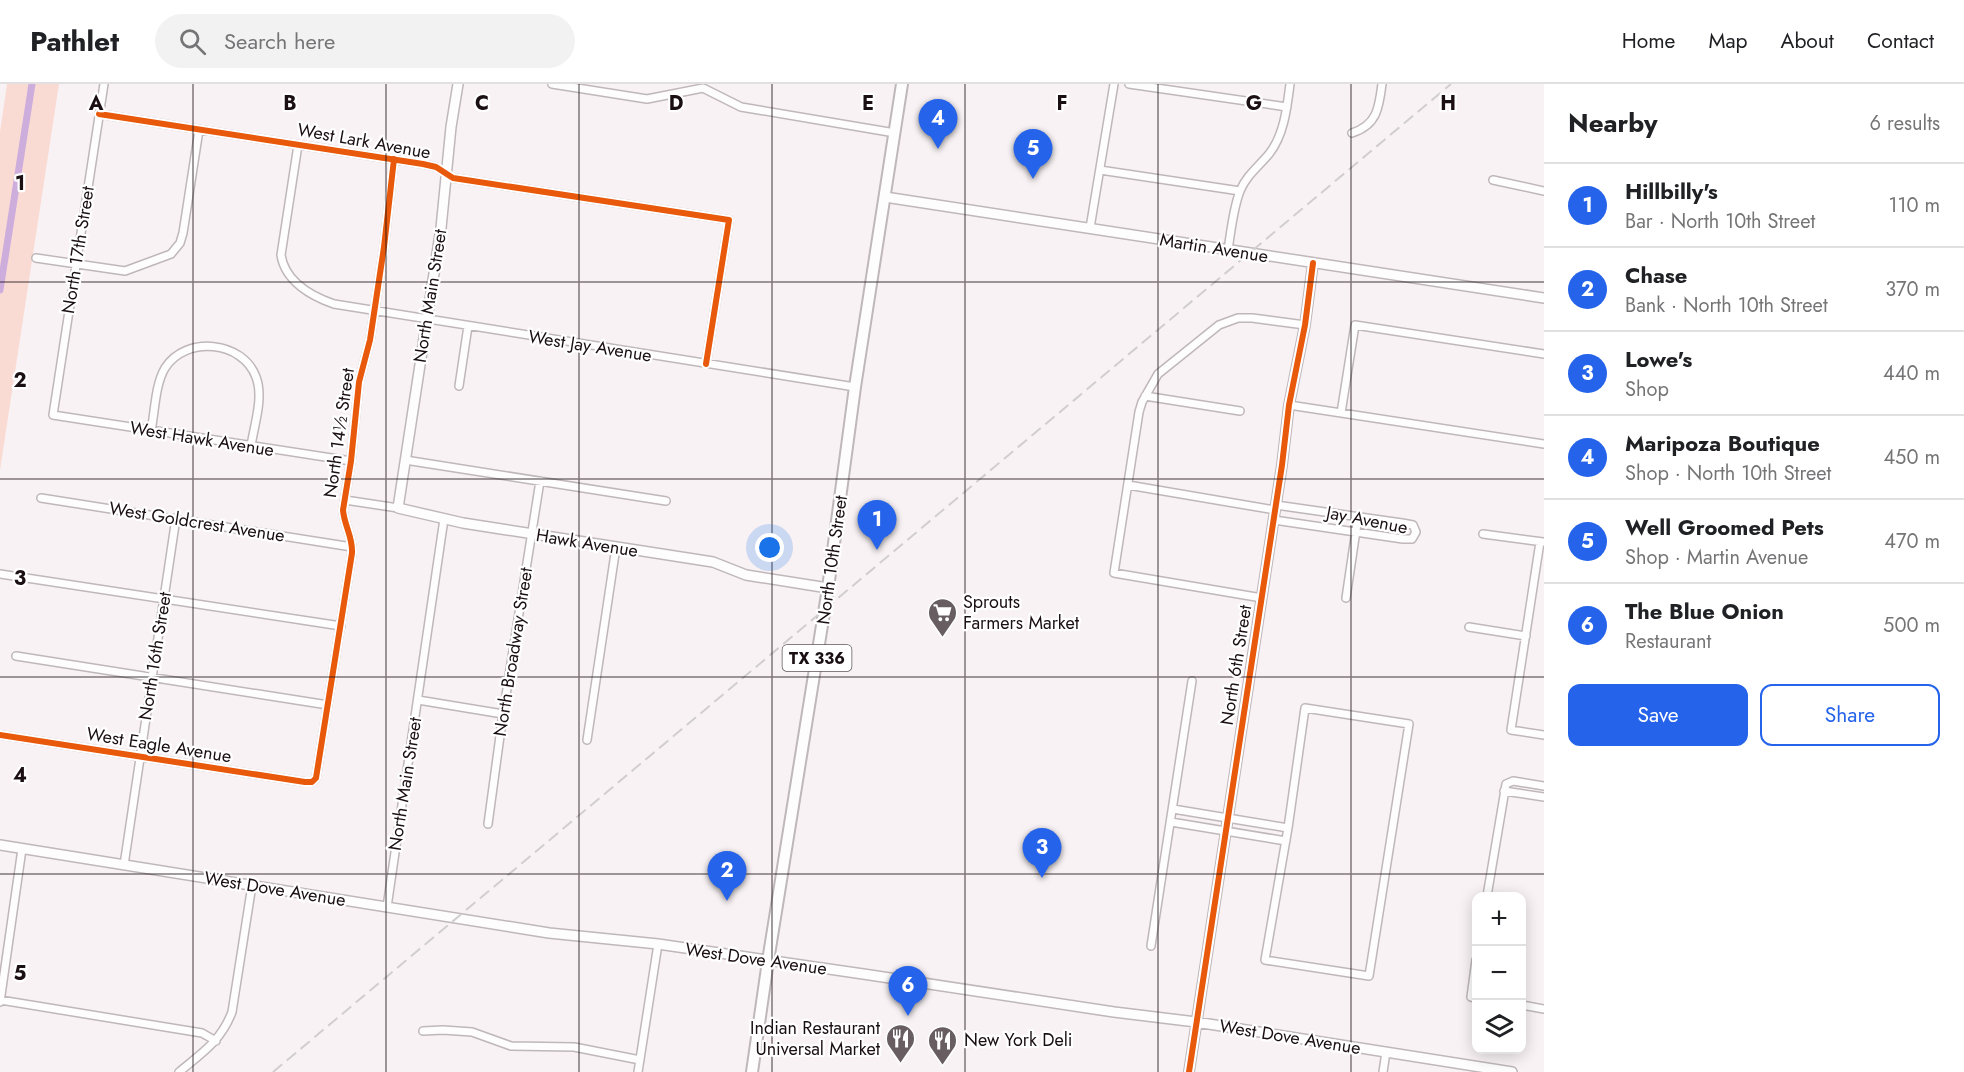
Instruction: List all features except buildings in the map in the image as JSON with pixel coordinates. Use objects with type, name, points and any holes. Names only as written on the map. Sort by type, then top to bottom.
[{"type":"main road","name":"North 10th Street","points":[[752,1072],[828,588],[855,387],[902,84]]},
{"type":"street","name":"North 17th Street","points":[[53,416],[104,84]]},
{"type":"street","name":"North Main Street","points":[[398,507],[441,228],[451,126],[458,84]]},
{"type":"street","points":[[552,84],[647,99],[701,86],[741,107],[895,133]]},
{"type":"street","points":[[1090,228],[1114,84]]},
{"type":"street","points":[[1129,84],[1287,107]]},
{"type":"street","points":[[1228,250],[1240,191],[1246,178],[1270,153],[1279,138],[1290,84]]},
{"type":"street","points":[[1352,133],[1367,126],[1374,118],[1382,84]]},
{"type":"street","name":"West Lark Avenue","points":[[99,114],[394,159],[435,167],[453,178],[729,220],[706,364]]},
{"type":"street","points":[[36,258],[125,272],[171,254],[180,243],[183,233],[199,130]]},
{"type":"street","name":"West Jay Avenue","points":[[298,145],[281,255],[283,267],[293,280],[325,301],[468,327],[855,387]]},
{"type":"street","name":"North 14½ Street","points":[[314,781],[318,773],[352,547],[344,518],[345,500],[359,382],[370,340],[394,159]]},
{"type":"street","points":[[1100,170],[1240,191]]},
{"type":"street","points":[[1493,180],[1544,191]]},
{"type":"street","name":"Martin Avenue","points":[[885,197],[1544,298]]},
{"type":"street","name":"North 6th Street","points":[[1189,1072],[1262,598],[1289,405],[1305,325],[1313,263]]},
{"type":"street","points":[[1262,598],[1114,573],[1139,412],[1158,374],[1219,325],[1238,318],[1252,318],[1305,325]]},
{"type":"street","points":[[1341,413],[1355,325],[1544,354]]},
{"type":"street","points":[[459,386],[468,327]]},
{"type":"street","points":[[151,431],[160,381],[165,368],[183,350],[210,346],[239,355],[247,361],[256,378],[259,400],[251,446]]},
{"type":"street","points":[[1145,396],[1240,411]]},
{"type":"street","points":[[1289,405],[1544,444]]},
{"type":"street","name":"West Hawk Avenue","points":[[53,416],[351,461]]},
{"type":"street","points":[[405,460],[666,501]]},
{"type":"street","name":"North Broadway Street","points":[[488,824],[540,481]]},
{"type":"street","name":"Jay Avenue","points":[[1128,485],[1275,511],[1356,532],[1412,539],[1416,532],[1413,525],[1409,524],[1358,517],[1275,511]]},
{"type":"street","name":"West Goldcrest Avenue","points":[[41,498],[352,547]]},
{"type":"street","name":"Hawk Avenue","points":[[345,500],[398,507],[444,519],[531,534],[713,562],[746,575],[828,588]]},
{"type":"street","points":[[1346,598],[1358,517]]},
{"type":"street","name":"North 16th Street","points":[[124,866],[176,518]]},
{"type":"street","name":"North Main Street","points":[[387,907],[444,519]]},
{"type":"street","points":[[1483,534],[1542,542],[1511,730],[1544,735]]},
{"type":"street","points":[[587,740],[616,547]]},
{"type":"street","points":[[0,574],[341,626]]},
{"type":"street","points":[[1469,627],[1526,636]]},
{"type":"street","points":[[16,656],[328,705]]},
{"type":"street","points":[[1151,946],[1192,681]]},
{"type":"street","points":[[418,700],[503,714]]},
{"type":"street","points":[[1305,708],[1409,724],[1369,976],[1265,960],[1286,841],[1305,708]]},
{"type":"street","name":"West Eagle Avenue","points":[[0,735],[139,758],[305,782],[314,781]]},
{"type":"street","points":[[1488,892],[1506,784],[1513,781],[1544,786]]},
{"type":"street","points":[[1504,791],[1544,797]]},
{"type":"street","points":[[1173,809],[1288,828]]},
{"type":"street","points":[[1171,822],[1286,841]]},
{"type":"street","name":"West Dove Avenue","points":[[0,846],[549,933],[658,944],[1114,1012],[1196,1022],[1512,1072]]},
{"type":"street","points":[[22,849],[0,1001],[202,1033],[216,1041]]},
{"type":"street","points":[[179,1072],[216,1041],[227,1026],[234,1007],[252,885]]},
{"type":"street","points":[[638,1072],[658,944]]},
{"type":"street","points":[[1526,1006],[1544,1009]]},
{"type":"street","points":[[423,1031],[472,1032],[511,1046],[574,1047],[640,1060]]},
{"type":"street","points":[[1383,1072],[1386,1052]]},
{"type":"shaded area","points":[[7,84],[59,84],[0,470],[0,132]]},
{"type":"waterway","points":[[0,290],[32,84]]},
{"type":"railway","points":[[273,1072],[1451,84]]},
{"type":"cycle path","points":[[99,114],[423,164],[436,167],[453,178],[729,220],[706,364]]},
{"type":"cycle path","points":[[0,735],[305,782],[312,782],[316,778],[352,553],[343,510],[351,461],[359,382],[370,340],[384,247],[394,159]]},
{"type":"cycle path","points":[[1189,1072],[1282,465],[1289,405],[1305,325],[1313,263]]},
{"type":"place","name":"Maripoza Boutique","points":[[938,149]]},
{"type":"place","name":"Well Groomed Pets","points":[[1033,179]]},
{"type":"place","name":"Hillbilly's","points":[[877,550]]},
{"type":"place","name":"Sprouts Farmers Market","points":[[942,638]]},
{"type":"place","name":"Lowe's","points":[[1042,878]]},
{"type":"place","name":"Chase","points":[[727,901]]},
{"type":"place","name":"The Blue Onion","points":[[908,1016]]},
{"type":"place","name":"Indian Restaurant Universal Market","points":[[901,1064]]},
{"type":"place","name":"New York Deli","points":[[943,1066]]}]
